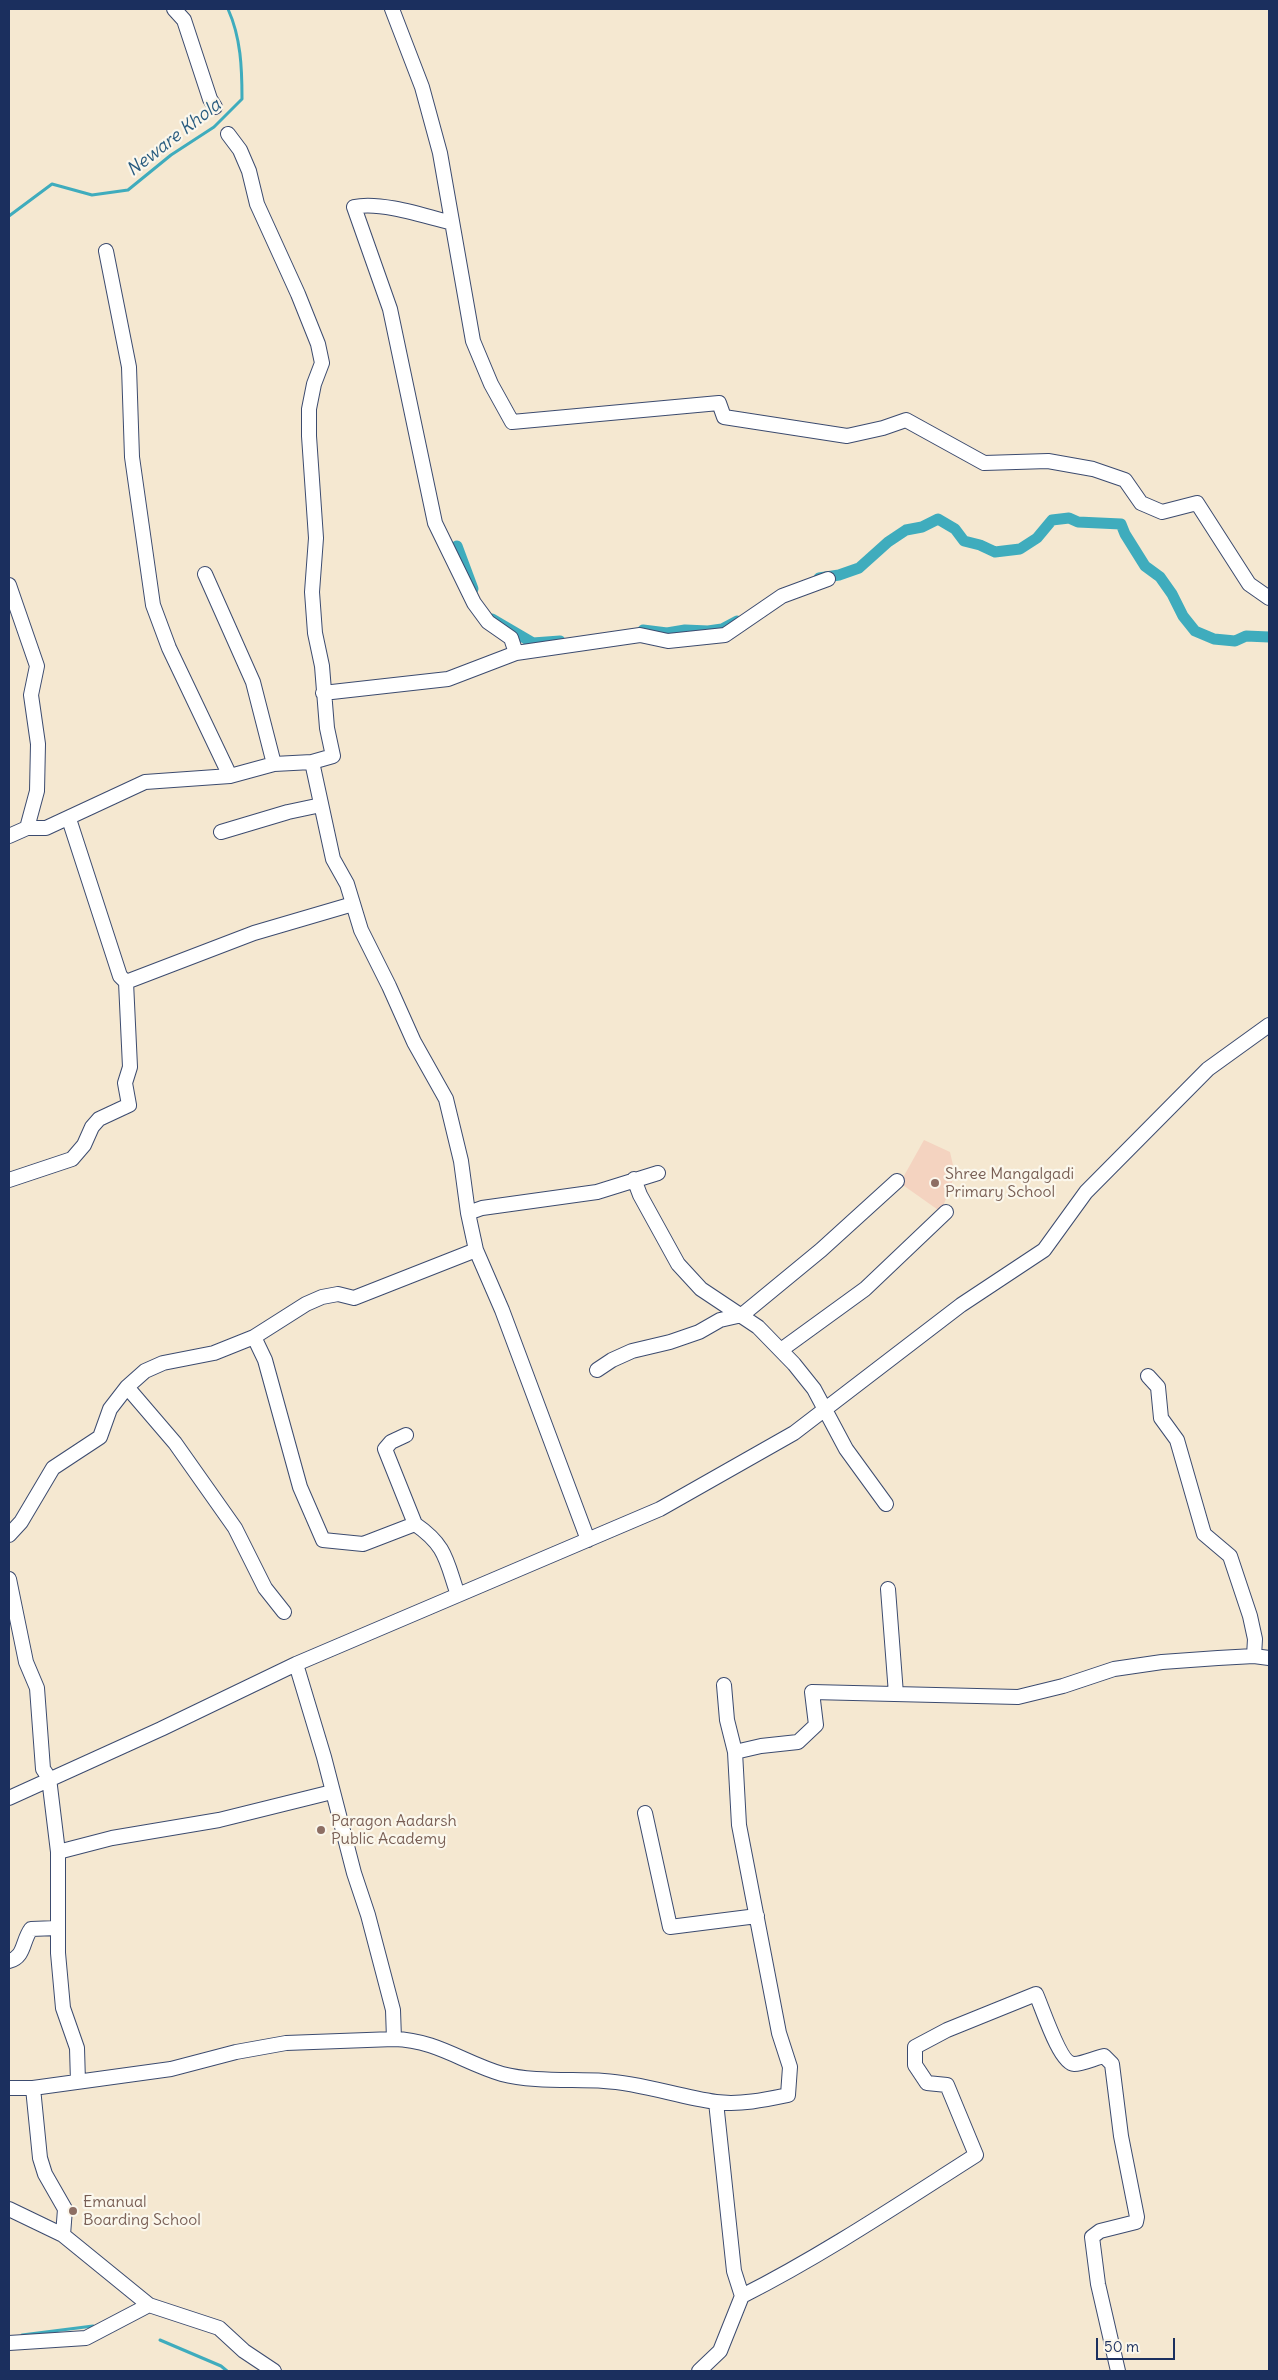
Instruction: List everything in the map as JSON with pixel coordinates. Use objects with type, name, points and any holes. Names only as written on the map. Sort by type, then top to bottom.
[{"type":"street","points":[[174,9],[184,20],[210,99],[215,107]]},
{"type":"street","points":[[392,9],[422,87],[440,154],[473,341],[491,384],[512,422],[719,403],[724,417],[847,436],[883,428],[906,420],[984,463],[1048,461],[1092,469],[1125,480],[1141,503],[1162,512],[1197,503],[1249,584],[1269,598]]},
{"type":"street","points":[[9,836],[27,828],[46,828],[70,819],[145,782],[230,776],[274,764],[312,762],[333,756],[327,728],[322,666],[315,632],[312,592],[316,538],[309,409],[314,384],[322,363],[318,344],[298,294],[257,204],[249,171],[240,150],[228,134]]},
{"type":"street","points":[[452,223],[391,209],[361,205],[354,207],[390,309],[435,523],[474,603],[488,622],[511,638],[516,653]]},
{"type":"street","points":[[106,252],[129,367],[132,457],[153,605],[169,648],[230,776]]},
{"type":"street","points":[[205,574],[253,682],[274,764]]},
{"type":"street","points":[[324,693],[448,679],[516,653],[640,635],[668,640],[725,635],[782,596],[828,579]]},
{"type":"street","points":[[9,585],[36,666],[31,695],[38,744],[37,791],[27,828]]},
{"type":"street","points":[[312,762],[333,859],[347,884],[361,930],[414,1042],[446,1099],[461,1161],[468,1213],[476,1250],[502,1310],[588,1540]]},
{"type":"street","points":[[221,832],[288,812],[321,805]]},
{"type":"street","points":[[9,1180],[72,1159],[84,1145],[92,1127],[99,1119],[129,1105],[125,1083],[130,1067],[126,982],[120,976],[70,819]]},
{"type":"street","points":[[126,982],[254,933],[353,904]]},
{"type":"street","points":[[9,1798],[49,1778],[161,1729],[296,1664],[660,1510],[794,1433],[961,1305],[1044,1250],[1086,1192],[1208,1069],[1269,1025]]},
{"type":"street","points":[[468,1213],[482,1208],[597,1192],[658,1173]]},
{"type":"street","points":[[634,1179],[640,1195],[678,1264],[701,1289],[758,1327],[781,1350],[814,1389],[826,1410],[833,1429],[886,1504]]},
{"type":"street","points":[[597,1370],[612,1360],[632,1351],[670,1342],[699,1332],[720,1320],[742,1315],[821,1250],[897,1181]]},
{"type":"street","points":[[781,1350],[865,1289],[946,1212]]},
{"type":"street","points":[[9,1535],[21,1522],[53,1468],[100,1437],[110,1410],[127,1387],[145,1371],[163,1363],[183,1361],[214,1353],[254,1337],[306,1304],[322,1298],[338,1294],[354,1298],[476,1250]]},
{"type":"street","points":[[254,1337],[265,1360],[300,1487],[323,1540],[363,1544],[415,1524]]},
{"type":"street","points":[[1148,1376],[1158,1388],[1161,1418],[1177,1440],[1204,1534],[1230,1556],[1250,1616],[1254,1639],[1254,1656]]},
{"type":"street","points":[[127,1387],[175,1443],[235,1528],[265,1588],[284,1612]]},
{"type":"street","points":[[406,1435],[391,1442],[385,1449],[415,1524],[431,1535],[445,1553],[458,1595]]},
{"type":"street","points":[[9,1579],[26,1662],[37,1688],[43,1770],[49,1778],[58,1852],[57,1928],[63,2008],[78,2048],[78,2082]]},
{"type":"street","points":[[888,1589],[896,1694]]},
{"type":"street","points":[[735,1752],[761,1746],[798,1742],[816,1725],[812,1692],[1018,1697],[1063,1686],[1114,1669],[1162,1662],[1254,1656],[1269,1658]]},
{"type":"street","points":[[296,1664],[354,1873],[368,1915],[393,2010],[394,2039]]},
{"type":"street","points":[[9,2088],[33,2088],[171,2069],[236,2052],[286,2042],[412,2039],[454,2053],[502,2074],[552,2079],[606,2081],[716,2102],[757,2101],[788,2095],[790,2067],[779,2033],[739,1825],[735,1752],[727,1720],[724,1685]]},
{"type":"street","points":[[58,1852],[112,1838],[219,1820],[332,1792]]},
{"type":"street","points":[[645,1813],[670,1927],[757,1916]]},
{"type":"street","points":[[9,1961],[16,1959],[20,1955],[31,1929],[57,1928]]},
{"type":"street","points":[[742,2296],[784,2275],[829,2248],[976,2155],[947,2085],[927,2083],[915,2065],[915,2046],[947,2030],[1036,1994],[1060,2051],[1067,2062],[1074,2064],[1104,2056],[1112,2064],[1121,2136],[1137,2217],[1136,2222],[1100,2231],[1092,2237],[1098,2284],[1118,2371]]},
{"type":"street","points":[[33,2088],[40,2158],[44,2174],[65,2209],[63,2235]]},
{"type":"street","points":[[699,2371],[720,2351],[742,2296],[734,2270],[716,2102]]},
{"type":"street","points":[[9,2209],[63,2235],[149,2305],[219,2328],[244,2351],[274,2371]]},
{"type":"street","points":[[9,2344],[86,2338],[149,2305]]},
{"type":"shaded area","points":[[924,1140],[950,1152],[955,1174],[941,1212],[900,1183]]},
{"type":"waterway","name":"Neware Khola","points":[[9,216],[52,184],[92,195],[128,190],[171,155],[214,127],[242,99],[238,42],[228,9]]},
{"type":"waterway","points":[[819,578],[839,575],[859,568],[888,542],[906,530],[922,527],[938,519],[955,529],[964,541],[980,545],[995,552],[1020,549],[1037,538],[1052,520],[1069,518],[1078,522],[1121,524],[1145,566],[1160,577],[1172,594],[1183,616],[1195,631],[1214,639],[1235,641],[1246,636],[1269,637]]},
{"type":"waterway","points":[[457,546],[473,589]]},
{"type":"waterway","points":[[492,619],[533,643],[560,641]]},
{"type":"waterway","points":[[643,630],[667,633],[685,630],[708,631],[722,629],[737,621]]},
{"type":"waterway","points":[[22,2335],[93,2326]]},
{"type":"waterway","points":[[160,2340],[221,2366],[227,2371]]},
{"type":"place","name":"Shree Mangalgadi Primary School","points":[[935,1183]]},
{"type":"place","name":"Paragon Aadarsh Public Academy","points":[[321,1830]]},
{"type":"place","name":"Emanual Boarding School","points":[[73,2211]]}]
